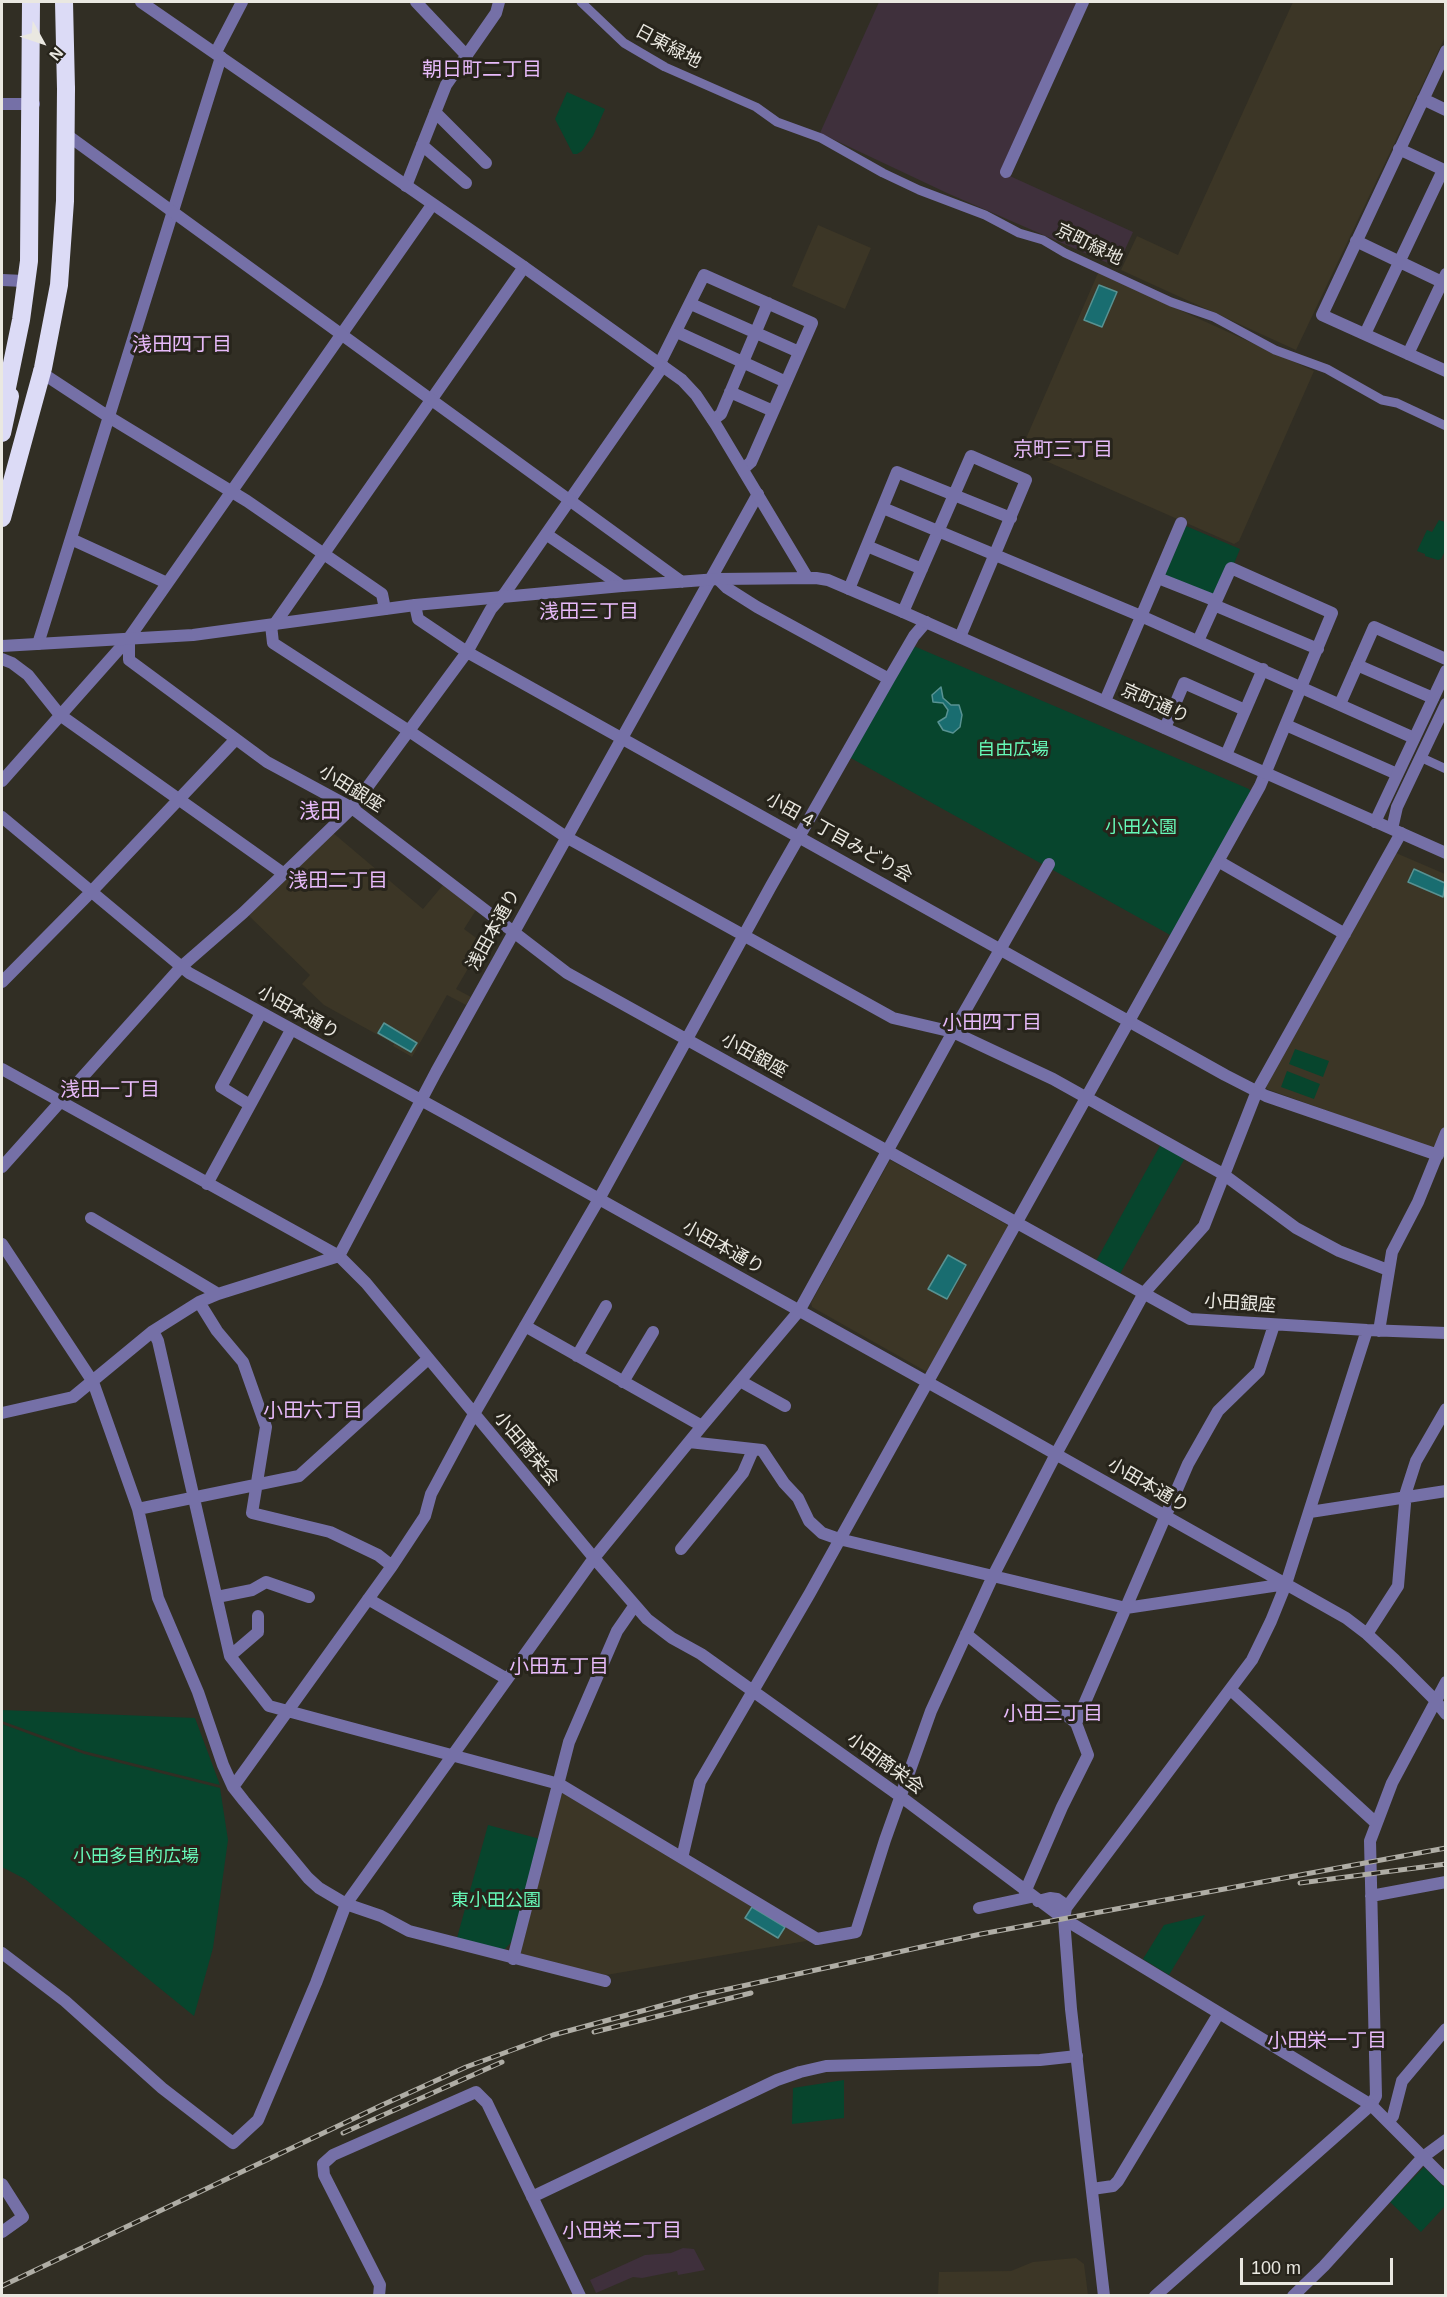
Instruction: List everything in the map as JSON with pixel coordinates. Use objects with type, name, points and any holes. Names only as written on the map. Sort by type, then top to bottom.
[{"type":"highway","points":[[2,433],[25,326],[29,261],[30,2]]},
{"type":"highway","points":[[2,518],[43,368],[59,285],[65,201],[64,2]]},
{"type":"highway","points":[[2,509],[44,300],[66,89]]},
{"type":"highway","points":[[2,412],[16,349],[29,261]]},
{"type":"street","points":[[141,2],[662,364],[689,388],[712,420],[807,577]]},
{"type":"street","points":[[38,644],[172,212],[218,54],[242,2]]},
{"type":"street","points":[[416,2],[467,56]]},
{"type":"street","points":[[406,186],[446,85],[496,13],[499,2]]},
{"type":"street","name":"日東緑地","points":[[581,2],[624,43],[665,68],[718,91]]},
{"type":"street","points":[[1006,172],[1083,2]]},
{"type":"street","points":[[1446,51],[1322,315],[1446,371]]},
{"type":"street","name":"京町緑地","points":[[718,91],[756,107],[777,122],[821,138],[873,168],[919,190],[986,215],[1019,233],[1043,240],[1065,253],[1171,302],[1214,317],[1275,350],[1337,374],[1382,400],[1397,403],[1446,426]]},
{"type":"street","points":[[1423,99],[1446,110]]},
{"type":"street","points":[[2,104],[34,104]]},
{"type":"street","points":[[435,112],[486,163]]},
{"type":"street","points":[[60,130],[682,582]]},
{"type":"street","points":[[422,145],[466,183]]},
{"type":"street","points":[[1365,334],[1444,171],[1399,149]]},
{"type":"street","points":[[2,781],[129,638],[432,205]]},
{"type":"street","points":[[1356,241],[1444,280],[1408,354]]},
{"type":"street","points":[[524,267],[273,625],[273,643],[566,837],[894,1018],[953,1032],[1053,1079],[1223,1174],[1296,1228],[1339,1251],[1388,1270]]},
{"type":"street","points":[[2,1167],[181,967],[243,913],[352,808],[467,652],[491,609],[502,598],[662,364],[704,275],[812,323],[751,462],[742,469]]},
{"type":"street","points":[[2,280],[24,281]]},
{"type":"street","points":[[712,420],[721,414],[768,303]]},
{"type":"street","points":[[691,304],[799,352]]},
{"type":"street","points":[[677,333],[786,382]]},
{"type":"street","points":[[39,371],[109,417],[247,501],[382,594],[385,609]]},
{"type":"street","points":[[730,392],[773,411]]},
{"type":"street","points":[[903,612],[971,456],[1026,480],[960,637]]},
{"type":"street","points":[[849,589],[897,472],[1011,518]]},
{"type":"street","name":"浅田本通り","points":[[339,1256],[513,933],[621,738],[713,579],[758,494]]},
{"type":"street","points":[[883,507],[1263,669],[1414,738]]},
{"type":"street","points":[[1105,701],[1181,523]]},
{"type":"street","points":[[546,534],[622,586]]},
{"type":"street","points":[[71,538],[167,583]]},
{"type":"street","points":[[867,546],[922,569]]},
{"type":"street","points":[[682,1858],[700,1782],[754,1692],[928,1382],[1266,773],[1332,613],[1231,568],[1198,641]]},
{"type":"street","name":"京町通り","points":[[2,646],[193,634],[415,605],[622,586],[713,579],[807,577],[828,580],[1446,853]]},
{"type":"street","points":[[1158,578],[1318,649]]},
{"type":"street","points":[[713,579],[757,607],[889,679]]},
{"type":"street","name":"小田 4 丁目みどり会","points":[[415,605],[418,619],[467,652],[800,836],[1129,1022],[1266,1096],[1438,1155]]},
{"type":"street","points":[[233,1787],[392,1566],[425,1516],[430,1494],[474,1414],[599,1199],[686,1039],[889,679],[914,636],[926,622]]},
{"type":"street","points":[[1340,704],[1374,627],[1446,659]]},
{"type":"street","name":"小田銀座","points":[[129,638],[129,660],[267,762],[352,808],[567,973],[1190,1319],[1446,1333]]},
{"type":"street","points":[[2,659],[12,663],[28,675],[60,715],[284,874]]},
{"type":"street","points":[[1358,665],[1433,698]]},
{"type":"street","points":[[1226,755],[1263,669]]},
{"type":"street","points":[[1375,822],[1446,671]]},
{"type":"street","points":[[1166,728],[1184,683],[1245,710]]},
{"type":"street","points":[[153,1331],[158,1341],[230,1656],[269,1706],[559,1784],[818,1939],[856,1932],[900,1796],[931,1710],[993,1576],[1056,1454],[1144,1293],[1204,1226],[1257,1091],[1345,934],[1396,831],[1397,807],[1446,704]]},
{"type":"street","points":[[1286,725],[1397,774]]},
{"type":"street","points":[[2,982],[236,740]]},
{"type":"street","points":[[1420,757],[1446,769]]},
{"type":"street","name":"小田本通り","points":[[2,817],[181,967],[928,1382],[1346,1618],[1367,1634],[1435,1700],[1446,1714]]},
{"type":"street","points":[[1218,861],[1345,934]]},
{"type":"street","points":[[2,1953],[65,2001],[162,2088],[233,2143],[258,2120],[316,1983],[346,1904],[594,1558],[799,1311],[1049,864]]},
{"type":"street","points":[[250,1105],[221,1087],[261,1013]]},
{"type":"street","points":[[207,1184],[291,1030]]},
{"type":"street","name":"小田商栄会","points":[[2,1069],[339,1256],[366,1283],[594,1558],[648,1619],[900,1796],[1009,1880],[1064,1919],[1371,2105],[1446,2180]]},
{"type":"street","points":[[1104,2295],[1064,1919],[1067,1905],[1252,1660],[1286,1584],[1373,1330],[1392,1252],[1407,1226],[1446,1133]]},
{"type":"street","points":[[91,1218],[218,1294]]},
{"type":"street","points":[[2,1244],[93,1382],[138,1509],[158,1598],[198,1692],[233,1787],[308,1878],[319,1888],[346,1904],[381,1916],[409,1931],[605,1981]]},
{"type":"street","points":[[2,1413],[73,1397],[153,1331],[199,1302],[339,1256]]},
{"type":"street","points":[[199,1302],[217,1330],[243,1362],[266,1427],[252,1513],[330,1532],[378,1555],[392,1566]]},
{"type":"street","points":[[577,1356],[606,1306]]},
{"type":"street","points":[[1076,1724],[1188,1464],[1214,1418],[1259,1371],[1274,1325]]},
{"type":"street","points":[[525,1326],[702,1426]]},
{"type":"street","points":[[623,1382],[653,1332]]},
{"type":"street","points":[[138,1509],[299,1476],[428,1359]]},
{"type":"street","points":[[741,1381],[785,1406]]},
{"type":"street","points":[[1367,1634],[1398,1586],[1405,1498],[1416,1461],[1446,1409]]},
{"type":"street","points":[[689,1442],[762,1450],[784,1483],[798,1498],[809,1521],[822,1533],[1126,1608],[1286,1584]]},
{"type":"street","points":[[681,1549],[742,1473],[753,1450]]},
{"type":"street","points":[[1310,1512],[1446,1491]]},
{"type":"street","points":[[217,1597],[252,1590],[266,1582],[309,1597]]},
{"type":"street","points":[[368,1599],[507,1679]]},
{"type":"street","points":[[513,1959],[569,1742],[617,1631],[635,1605]]},
{"type":"street","points":[[230,1656],[258,1632],[258,1616]]},
{"type":"street","points":[[966,1634],[1076,1724],[1088,1755],[1062,1807],[1031,1896]]},
{"type":"street","points":[[1155,2295],[1371,2105],[1376,2096],[1370,1841],[1392,1783],[1446,1682]]},
{"type":"street","points":[[1231,1690],[1376,1823]]},
{"type":"street","points":[[1371,1896],[1446,1882]]},
{"type":"street","points":[[979,1908],[1031,1896],[1057,1899],[1067,1905]]},
{"type":"street","points":[[1092,2189],[1113,2186],[1118,2181],[1219,2013]]},
{"type":"street","points":[[1389,2121],[1402,2081],[1446,2029]]},
{"type":"street","points":[[532,2197],[777,2080],[800,2072],[826,2066],[1040,2060],[1077,2056]]},
{"type":"street","points":[[379,2295],[381,2285],[324,2175],[322,2168],[325,2160],[476,2092],[487,2103],[580,2295]]},
{"type":"street","points":[[1293,2295],[1324,2266],[1423,2157],[1446,2140]]},
{"type":"street","points":[[2,2184],[23,2217],[2,2232]]},
{"type":"shaded area","points":[[879,2],[1077,2],[1001,172],[1133,232],[1117,267],[947,193],[820,133]]},
{"type":"shaded area","points":[[1293,2],[1445,2],[1445,37],[1296,350],[1121,270],[1137,236],[1178,255]]},
{"type":"shaded area","points":[[818,225],[871,248],[845,309],[792,286]]},
{"type":"shaded area","points":[[1098,273],[1314,371],[1239,541],[1234,544],[1021,450]]},
{"type":"shaded area","points":[[332,832],[423,909],[443,885],[476,910],[464,929],[483,943],[456,989],[471,997],[466,1005],[447,995],[412,1057],[393,1046],[394,1044],[324,1005],[302,984],[310,975],[247,914]]},
{"type":"shaded area","points":[[1396,853],[1445,874],[1446,1122],[1437,1146],[1431,1148],[1267,1089],[1265,1083]]},
{"type":"shaded area","points":[[890,1160],[1009,1226],[927,1372],[812,1307],[811,1303]]},
{"type":"shaded area","points":[[562,1793],[812,1940],[600,1976],[518,1956]]},
{"type":"shaded area","points":[[683,2248],[694,2249],[705,2270],[678,2275],[677,2271],[642,2278],[633,2277],[596,2293],[590,2280],[645,2255],[671,2253]]},
{"type":"shaded area","points":[[1076,2258],[1084,2264],[1088,2295],[938,2295],[939,2272],[1011,2271],[1033,2262]]},
{"type":"green space","points":[[567,92],[605,109],[593,136],[577,154],[573,154],[555,119]]},
{"type":"green space","points":[[1439,520],[1445,522],[1446,549],[1441,559],[1438,560],[1417,551],[1427,530],[1432,532]]},
{"type":"green space","points":[[1186,526],[1240,549],[1233,566],[1214,597],[1164,577]]},
{"type":"green space","name":"小田公園","points":[[916,647],[1249,789],[1252,794],[1172,936],[849,757],[911,648]]},
{"type":"green space","points":[[1295,1049],[1329,1061],[1323,1077],[1289,1064]]},
{"type":"green space","points":[[1287,1071],[1320,1084],[1314,1099],[1281,1087]]},
{"type":"green space","points":[[1161,1144],[1185,1158],[1120,1274],[1096,1261]]},
{"type":"green space","points":[[2,1710],[195,1718],[220,1785],[84,1751],[2,1721]]},
{"type":"green space","name":"小田多目的広場","points":[[2,1724],[84,1754],[220,1788],[228,1840],[213,1948],[194,2016],[25,1879],[2,1867]]},
{"type":"green space","name":"東小田公園","points":[[488,1825],[540,1839],[513,1940],[505,1949],[498,1950],[457,1938]]},
{"type":"green space","points":[[1205,1915],[1169,1975],[1143,1959],[1164,1925]]},
{"type":"green space","points":[[844,2080],[844,2118],[792,2124],[793,2088]]},
{"type":"green space","points":[[1424,2167],[1445,2188],[1445,2206],[1421,2232],[1390,2202]]},
{"type":"water","points":[[1099,285],[1117,292],[1102,327],[1084,320]]},
{"type":"water","points":[[941,687],[943,698],[951,705],[959,705],[962,715],[960,727],[953,733],[943,730],[938,722],[946,717],[948,710],[943,703],[933,702],[932,695]]},
{"type":"water","points":[[1414,869],[1445,883],[1443,897],[1408,882]]},
{"type":"water","points":[[384,1023],[417,1043],[411,1052],[378,1033]]},
{"type":"water","points":[[948,1255],[966,1265],[947,1299],[928,1289]]},
{"type":"water","points":[[752,1907],[785,1927],[778,1938],[745,1918]]},
{"type":"railway","points":[[2,2286],[380,2106],[466,2067],[553,2035],[701,1995],[981,1934],[1446,1848]]},
{"type":"railway","points":[[1300,1883],[1446,1864]]},
{"type":"railway","points":[[594,2032],[751,1993]]},
{"type":"railway","points":[[343,2133],[502,2062]]},
{"type":"district","name":"朝日町二丁目","points":[[482,70]]},
{"type":"district","name":"浅田四丁目","points":[[182,345]]},
{"type":"district","name":"京町三丁目","points":[[1063,450]]},
{"type":"district","name":"浅田三丁目","points":[[589,612]]},
{"type":"district","name":"浅田","points":[[320,812]]},
{"type":"district","name":"浅田二丁目","points":[[338,881]]},
{"type":"district","name":"小田四丁目","points":[[992,1023]]},
{"type":"district","name":"浅田一丁目","points":[[110,1090]]},
{"type":"district","name":"小田六丁目","points":[[313,1411]]},
{"type":"district","name":"小田五丁目","points":[[559,1667]]},
{"type":"district","name":"小田三丁目","points":[[1053,1714]]},
{"type":"district","name":"小田栄一丁目","points":[[1327,2041]]},
{"type":"district","name":"小田栄二丁目","points":[[622,2231]]},
{"type":"park label","name":"自由広場","points":[[1013,750]]}]
